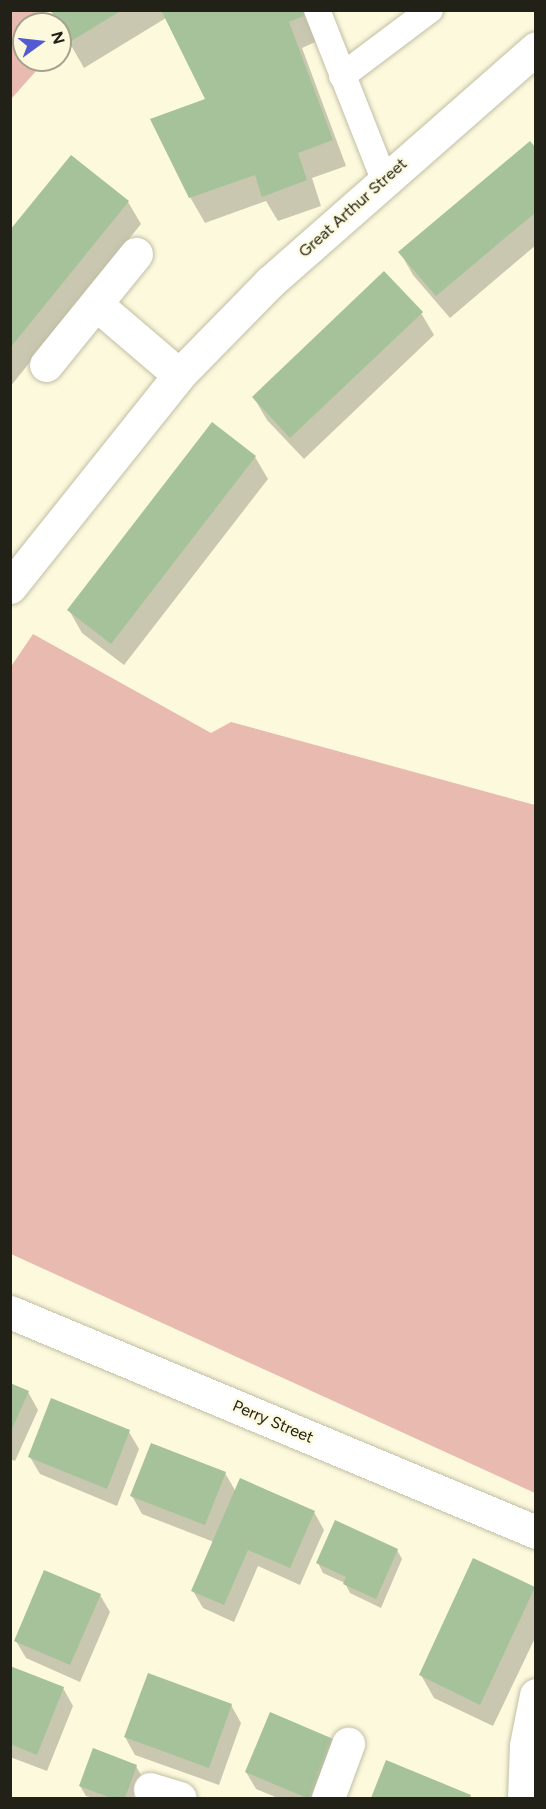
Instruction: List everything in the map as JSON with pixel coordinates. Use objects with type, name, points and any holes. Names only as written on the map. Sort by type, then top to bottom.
[{"type":"street","name":"Great Arthur Street","points":[[10,587],[178,375],[270,282],[384,179],[536,48]]},
{"type":"street","points":[[46,365],[136,254]]},
{"type":"street","points":[[96,304],[178,375]]},
{"type":"street","name":"Perry Street","points":[[10,1312],[536,1532]]},
{"type":"street","points":[[524,1798],[526,1745],[536,1695]]},
{"type":"street","points":[[328,1798],[348,1744]]},
{"type":"lane","points":[[317,10],[384,179]]},
{"type":"lane","points":[[342,76],[430,10]]},
{"type":"shaded area","points":[[11,10],[37,11],[12,12],[12,72],[35,72],[11,99]]},
{"type":"shaded area","points":[[33,634],[211,733],[231,722],[535,805],[535,1493],[11,1254],[10,668]]},
{"type":"building","points":[[50,10],[122,10],[72,41],[72,12],[51,12]]},
{"type":"building","points":[[161,10],[310,10],[311,13],[289,22],[333,140],[298,153],[307,180],[262,197],[255,175],[189,198],[150,119],[205,99]]},
{"type":"building","points":[[530,141],[536,148],[536,212],[436,296],[398,252]]},
{"type":"building","points":[[71,155],[129,201],[10,348],[10,230]]},
{"type":"building","points":[[384,271],[423,312],[290,438],[252,397]]},
{"type":"building","points":[[212,422],[256,456],[111,644],[67,610]]},
{"type":"building","points":[[10,1383],[29,1391],[10,1433]]},
{"type":"building","points":[[51,1398],[130,1430],[107,1489],[28,1457]]},
{"type":"building","points":[[151,1443],[226,1472],[205,1525],[130,1496]]},
{"type":"building","points":[[240,1478],[315,1511],[290,1568],[248,1550],[224,1605],[191,1591]]},
{"type":"building","points":[[335,1520],[398,1549],[376,1599],[343,1584],[346,1577],[316,1563]]},
{"type":"building","points":[[473,1558],[535,1587],[480,1705],[419,1675]]},
{"type":"building","points":[[44,1570],[101,1594],[70,1665],[14,1641]]},
{"type":"building","points":[[10,1666],[64,1687],[37,1755],[10,1744]]},
{"type":"building","points":[[148,1673],[232,1704],[209,1768],[124,1737]]},
{"type":"building","points":[[270,1712],[338,1741],[314,1798],[307,1798],[245,1772]]},
{"type":"building","points":[[93,1748],[137,1765],[125,1798],[111,1798],[79,1786]]},
{"type":"building","points":[[386,1760],[471,1795],[470,1798],[371,1798]]}]
